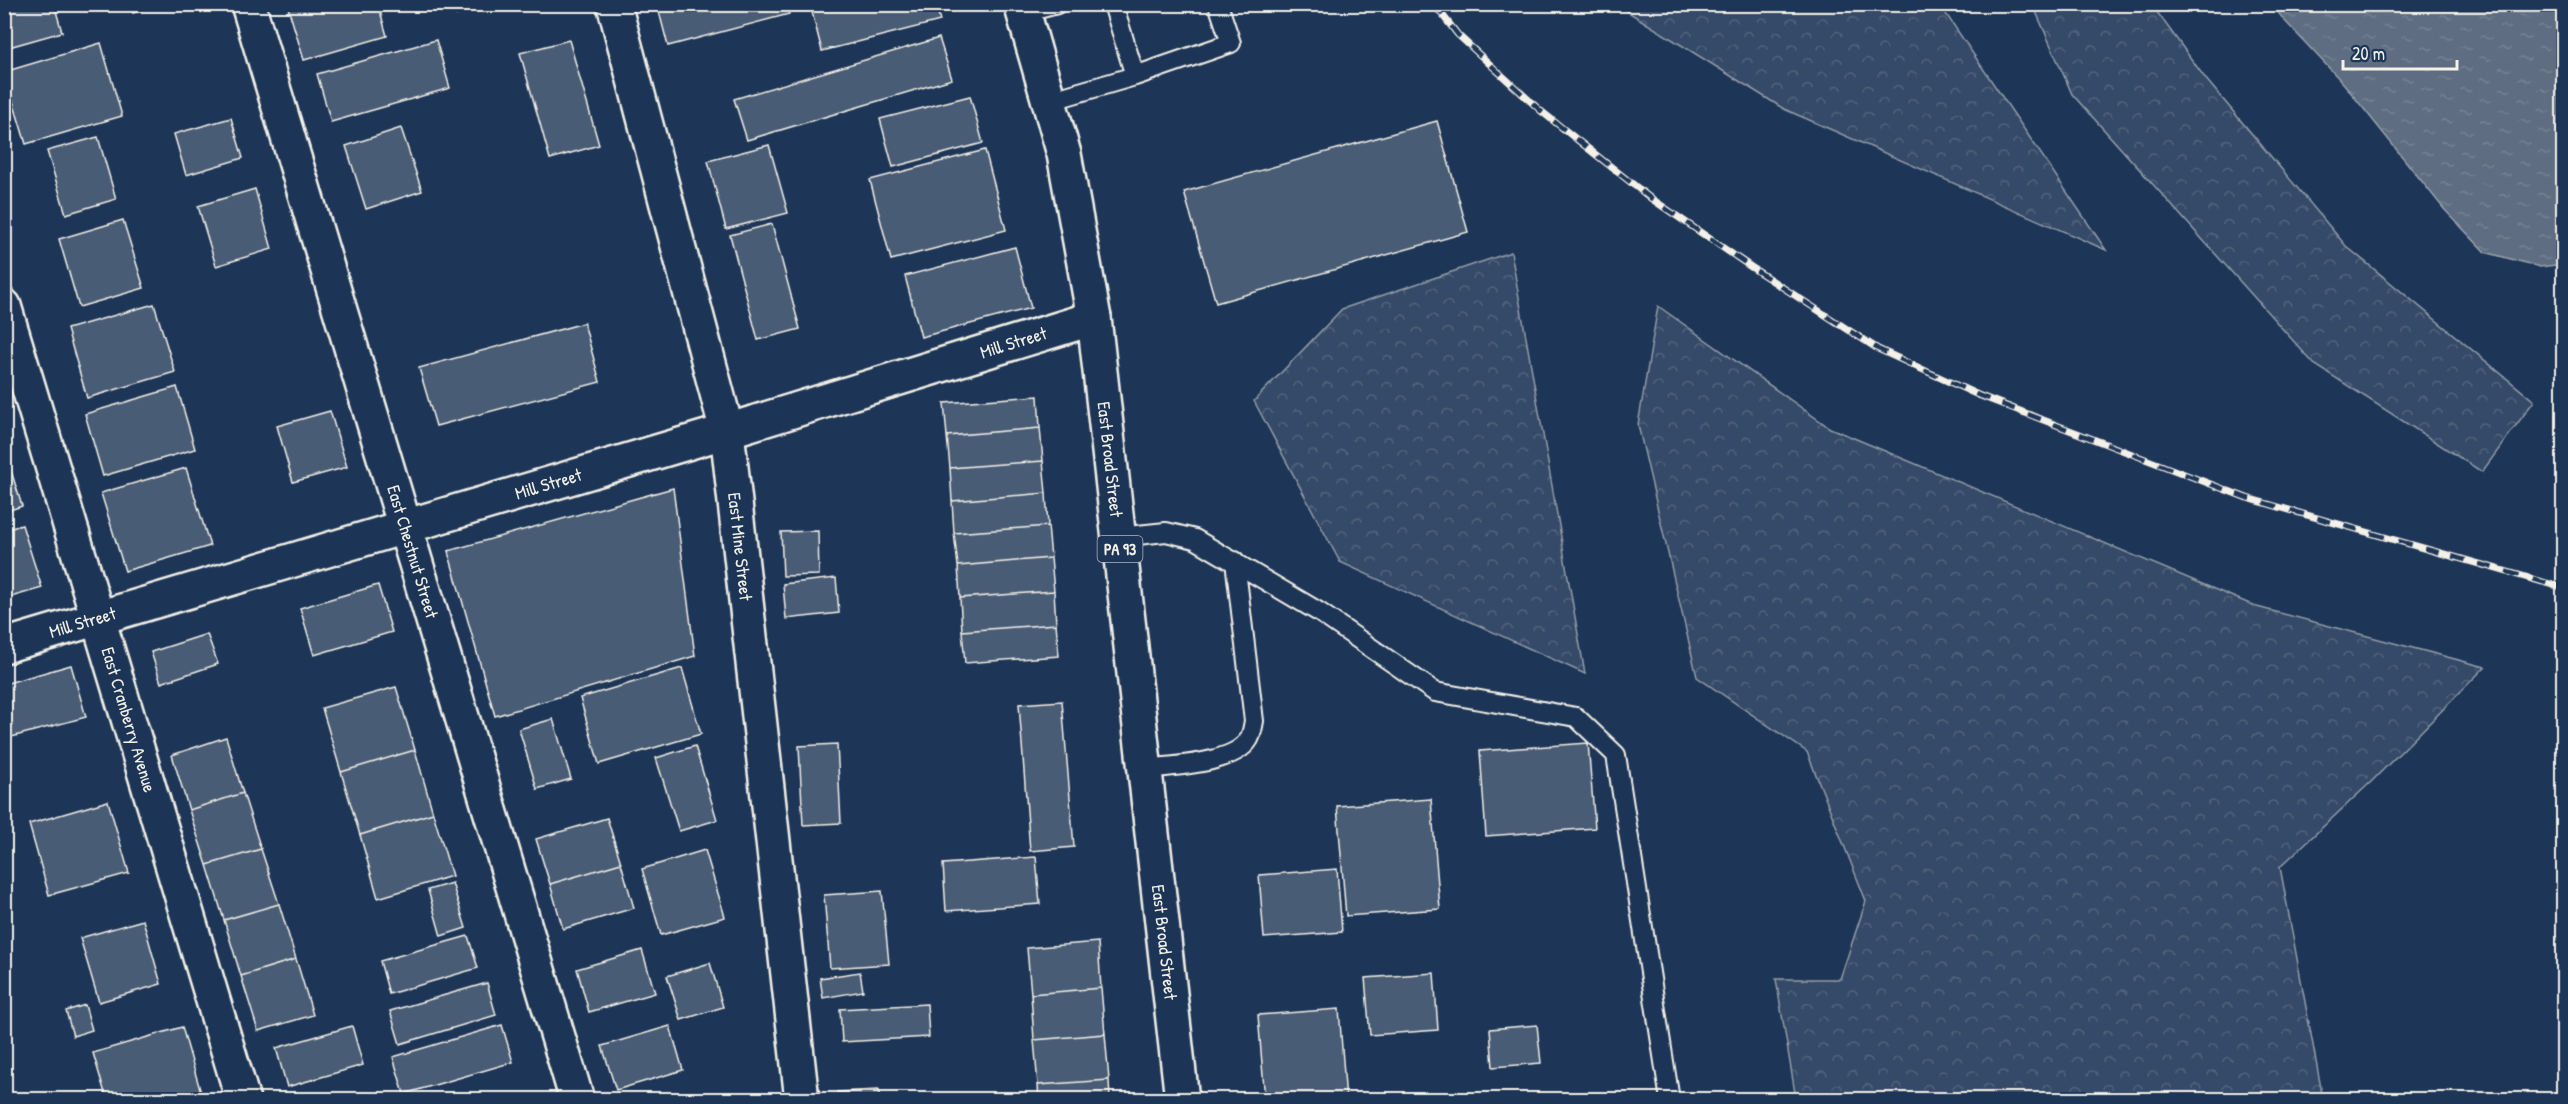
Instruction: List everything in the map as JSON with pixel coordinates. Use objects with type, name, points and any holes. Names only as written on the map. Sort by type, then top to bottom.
[{"type":"main road","name":"East Chestnut Street","points":[[248,4],[577,1100]]},
{"type":"main road","name":"East Mine Street","points":[[614,4],[726,431],[797,1098]]},
{"type":"main road","name":"East Broad Street","points":[[1022,9],[1064,154],[1094,318],[1182,1100]]},
{"type":"main road","name":"East Cranberry Avenue","points":[[4,306],[243,1100]]},
{"type":"main road","name":"Mill Street","points":[[4,646],[726,431],[1094,318]]},
{"type":"lane","points":[[1022,9],[1057,4]]},
{"type":"lane","points":[[1113,4],[1134,76]]},
{"type":"lane","points":[[1049,101],[1134,76],[1231,43],[1218,4]]},
{"type":"lane","points":[[1118,537],[1166,532],[1195,539],[1320,612],[1435,692],[1576,717],[1616,755],[1670,1100]]},
{"type":"lane","points":[[1144,769],[1214,760],[1233,752],[1249,739],[1254,721],[1235,561]]},
{"type":"green space","points":[[1617,5],[1940,5],[2106,250],[1784,109]]},
{"type":"green space","points":[[2033,5],[2152,5],[2205,78],[2346,246],[2534,401],[2482,472],[2314,364],[2072,94]]},
{"type":"green space","points":[[1511,252],[1585,674],[1340,562],[1254,401],[1342,309]]},
{"type":"green space","points":[[1658,306],[1830,428],[2257,607],[2485,667],[2372,781],[2280,867],[2323,1099],[1796,1099],[1776,979],[1840,979],[1866,901],[1807,752],[1697,677],[1638,425]]},
{"type":"water","points":[[2272,5],[2563,5],[2563,264],[2540,267],[2485,252],[2444,209],[2344,84]]},
{"type":"building","points":[[4,4],[54,4],[62,32],[9,47],[4,32]]},
{"type":"building","points":[[131,4],[163,4],[133,13]]},
{"type":"building","points":[[287,4],[378,4],[387,36],[304,60]]},
{"type":"building","points":[[453,4],[491,4],[456,15]]},
{"type":"building","points":[[657,4],[787,4],[789,14],[668,46]]},
{"type":"building","points":[[824,4],[936,4],[940,21],[822,51],[811,8]]},
{"type":"building","points":[[939,38],[952,79],[747,140],[734,99]]},
{"type":"building","points":[[436,40],[450,88],[331,122],[317,74]]},
{"type":"building","points":[[569,40],[599,145],[550,159],[520,53]]},
{"type":"building","points":[[101,43],[122,116],[26,144],[4,72]]},
{"type":"building","points":[[970,96],[983,143],[893,167],[880,119]]},
{"type":"building","points":[[231,118],[243,158],[186,175],[174,134]]},
{"type":"building","points":[[1437,121],[1468,232],[1216,303],[1184,192]]},
{"type":"building","points":[[401,128],[422,191],[366,209],[346,146]]},
{"type":"building","points":[[98,137],[116,199],[66,214],[47,151]]},
{"type":"building","points":[[769,145],[788,213],[726,229],[708,161]]},
{"type":"building","points":[[985,150],[1006,230],[891,260],[870,180]]},
{"type":"building","points":[[255,189],[272,249],[216,266],[198,206]]},
{"type":"building","points":[[123,220],[144,288],[79,307],[59,239]]},
{"type":"building","points":[[772,224],[800,329],[758,340],[730,235]]},
{"type":"building","points":[[1015,247],[1031,308],[921,337],[905,276]]},
{"type":"building","points":[[154,304],[175,372],[87,398],[67,329]]},
{"type":"building","points":[[584,323],[600,382],[436,426],[419,368]]},
{"type":"building","points":[[177,387],[195,449],[103,476],[85,414]]},
{"type":"building","points":[[1038,396],[1040,428],[947,436],[944,403]]},
{"type":"building","points":[[330,411],[347,467],[293,482],[277,426]]},
{"type":"building","points":[[1040,428],[1043,461],[950,468],[947,436]]},
{"type":"building","points":[[4,448],[22,506],[4,512]]},
{"type":"building","points":[[1043,461],[1046,493],[952,501],[950,468]]},
{"type":"building","points":[[186,468],[210,546],[125,571],[101,493]]},
{"type":"building","points":[[673,488],[695,656],[495,716],[448,551]]},
{"type":"building","points":[[1046,493],[1048,526],[954,533],[952,501]]},
{"type":"building","points":[[22,525],[42,588],[4,599],[4,530]]},
{"type":"building","points":[[1048,526],[1051,558],[958,566],[954,533]]},
{"type":"building","points":[[818,531],[819,575],[783,576],[781,532]]},
{"type":"building","points":[[1051,558],[1054,591],[960,598],[958,566]]},
{"type":"building","points":[[836,578],[839,613],[786,619],[783,584]]},
{"type":"building","points":[[378,585],[392,632],[314,655],[300,608]]},
{"type":"building","points":[[1054,591],[1056,624],[962,631],[960,598]]},
{"type":"building","points":[[1056,624],[1059,656],[965,663],[962,631]]},
{"type":"building","points":[[207,634],[218,664],[161,683],[151,652]]},
{"type":"building","points":[[71,665],[86,717],[4,739],[4,684]]},
{"type":"building","points":[[682,668],[701,734],[599,764],[580,698]]},
{"type":"building","points":[[396,687],[415,750],[341,772],[322,708]]},
{"type":"building","points":[[1062,701],[1074,847],[1030,851],[1019,704]]},
{"type":"building","points":[[553,719],[571,779],[537,789],[519,729]]},
{"type":"building","points":[[226,737],[243,793],[189,810],[172,755]]},
{"type":"building","points":[[1588,743],[1595,828],[1486,836],[1480,751]]},
{"type":"building","points":[[837,744],[841,823],[803,825],[799,746]]},
{"type":"building","points":[[695,746],[717,820],[679,831],[656,758]]},
{"type":"building","points":[[415,750],[433,813],[360,835],[341,772]]},
{"type":"building","points":[[243,793],[261,849],[207,865],[189,810]]},
{"type":"building","points":[[1431,799],[1440,909],[1346,916],[1337,806]]},
{"type":"building","points":[[108,801],[129,873],[49,895],[29,824]]},
{"type":"building","points":[[433,813],[452,876],[378,898],[360,835]]},
{"type":"building","points":[[607,818],[621,863],[550,884],[536,839]]},
{"type":"building","points":[[261,849],[279,904],[224,920],[207,865]]},
{"type":"building","points":[[705,850],[725,917],[661,935],[642,869]]},
{"type":"building","points":[[1036,857],[1040,904],[946,911],[943,864]]},
{"type":"building","points":[[621,863],[634,908],[563,929],[550,884]]},
{"type":"building","points":[[1337,869],[1342,932],[1264,938],[1259,875]]},
{"type":"building","points":[[452,883],[466,928],[441,936],[428,890]]},
{"type":"building","points":[[882,891],[889,964],[830,968],[824,895]]},
{"type":"building","points":[[279,904],[296,959],[241,976],[224,920]]},
{"type":"building","points":[[143,920],[161,984],[99,1002],[80,938]]},
{"type":"building","points":[[468,936],[478,968],[389,994],[380,961]]},
{"type":"building","points":[[1098,942],[1101,988],[1031,994],[1027,948]]},
{"type":"building","points":[[642,950],[655,993],[589,1012],[577,969]]},
{"type":"building","points":[[296,959],[313,1015],[258,1031],[241,976]]},
{"type":"building","points":[[710,963],[723,1007],[681,1020],[667,976]]},
{"type":"building","points":[[860,972],[863,991],[823,998],[820,978]]},
{"type":"building","points":[[1434,973],[1438,1030],[1370,1035],[1365,978]]},
{"type":"building","points":[[487,983],[496,1015],[400,1044],[390,1011]]},
{"type":"building","points":[[1101,988],[1105,1034],[1034,1040],[1031,994]]},
{"type":"building","points":[[927,1004],[929,1037],[842,1042],[840,1009]]},
{"type":"building","points":[[85,1005],[92,1030],[73,1036],[66,1011]]},
{"type":"building","points":[[1339,1009],[1346,1100],[1265,1100],[1258,1015]]},
{"type":"building","points":[[502,1025],[513,1062],[404,1094],[393,1057]]},
{"type":"building","points":[[1537,1025],[1541,1063],[1493,1067],[1490,1029]]},
{"type":"building","points":[[352,1026],[363,1065],[287,1087],[276,1048]]},
{"type":"building","points":[[670,1026],[683,1070],[616,1090],[602,1046]]},
{"type":"building","points":[[182,1027],[203,1100],[107,1100],[93,1053]]},
{"type":"building","points":[[1105,1034],[1109,1080],[1038,1085],[1034,1040]]},
{"type":"building","points":[[1109,1080],[1110,1100],[1039,1100],[1038,1085]]},
{"type":"building","points":[[879,1090],[879,1100],[838,1100],[837,1092]]},
{"type":"railway","points":[[1434,4],[1458,35],[1541,111],[1649,197],[1751,267],[1878,349],[1978,395],[2247,498],[2564,588]]}]
